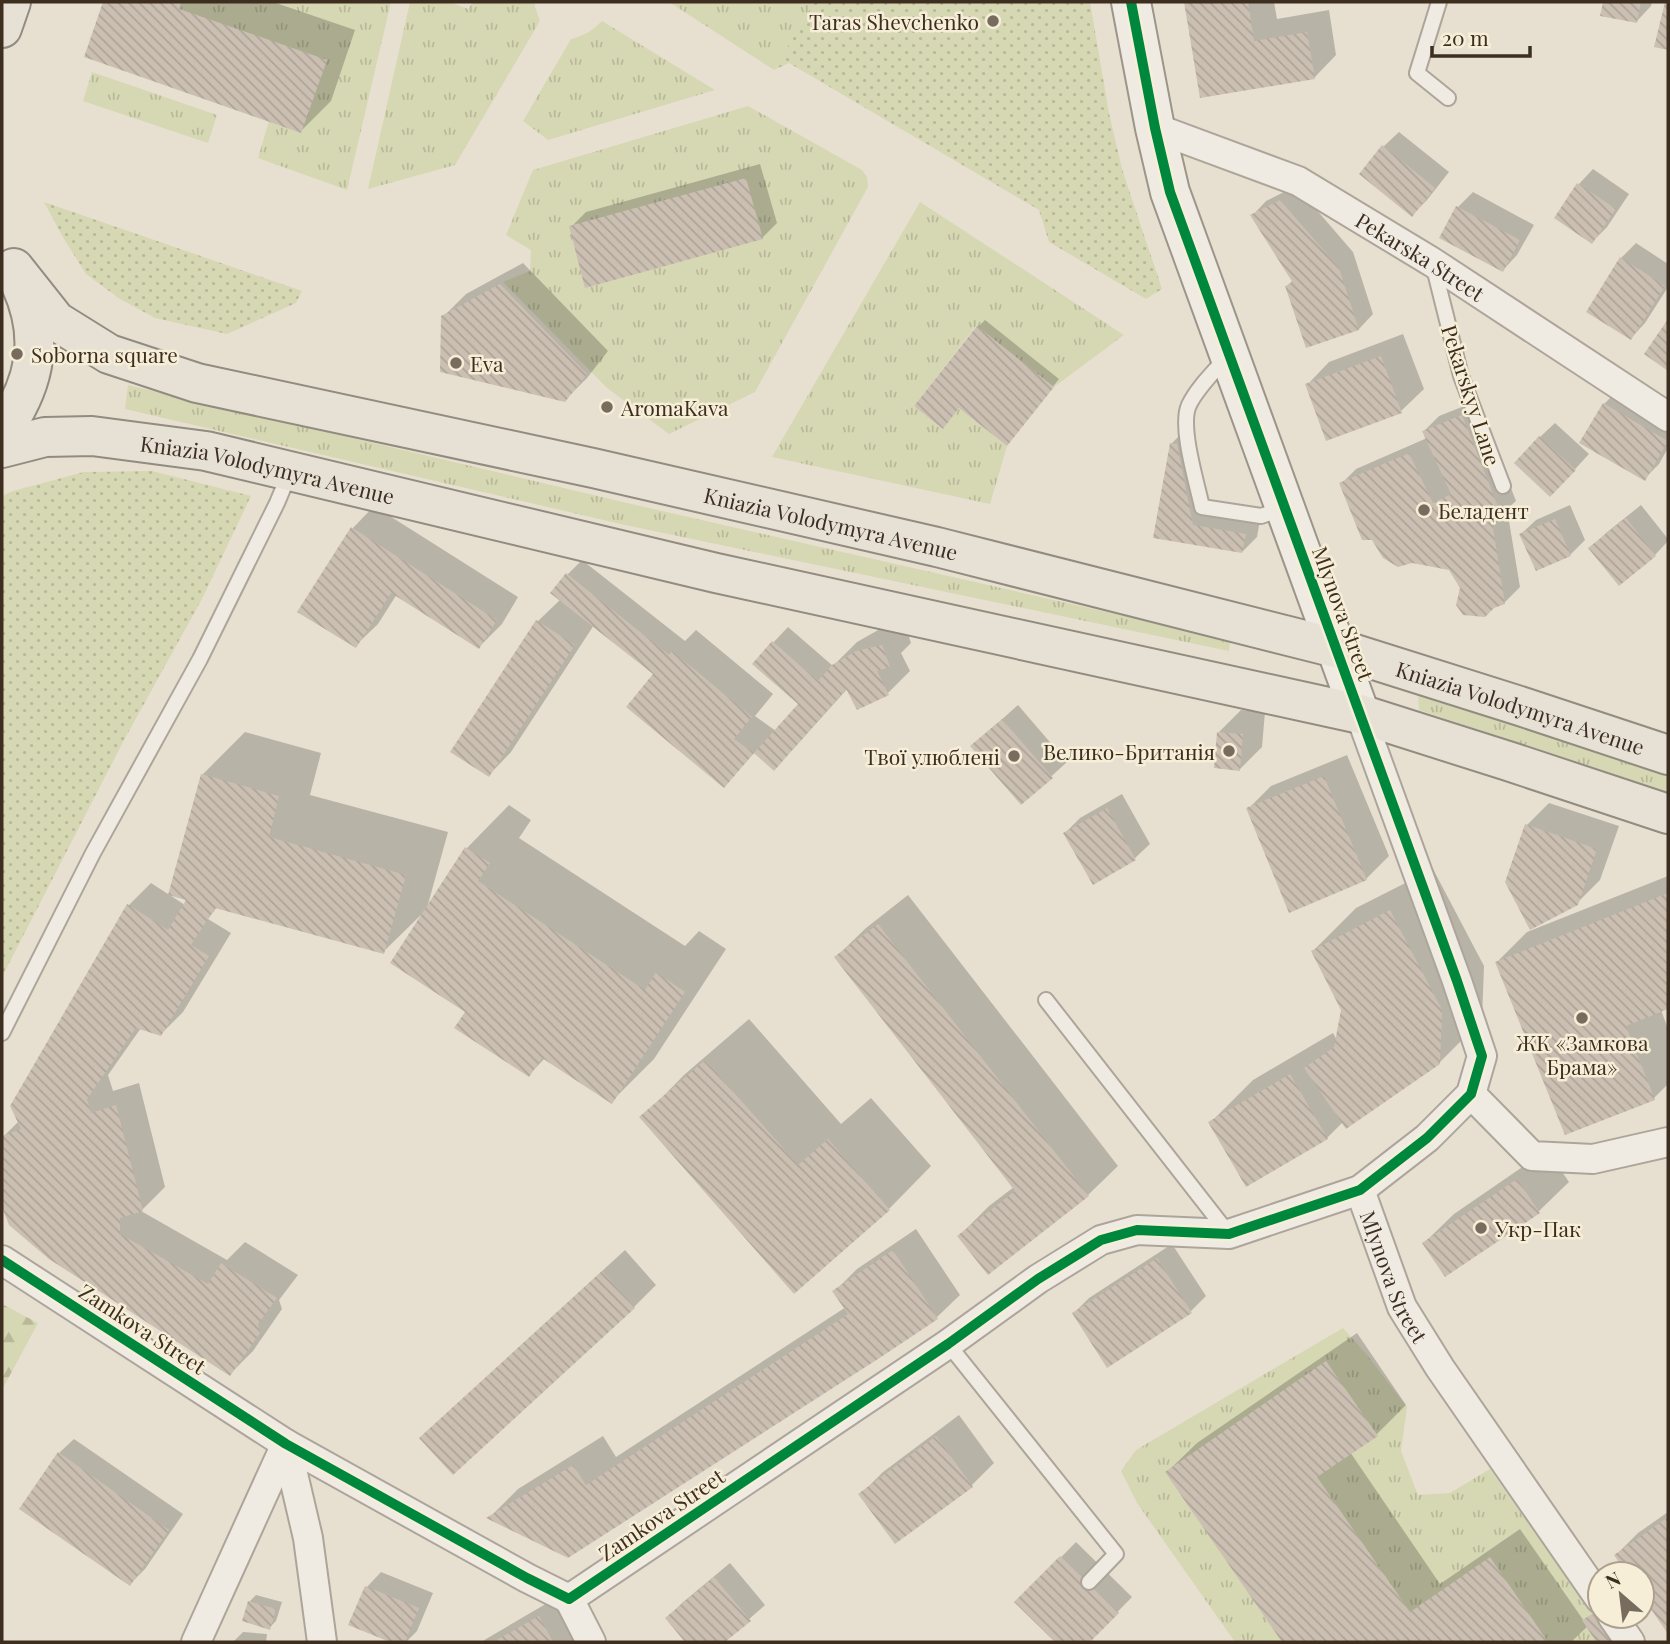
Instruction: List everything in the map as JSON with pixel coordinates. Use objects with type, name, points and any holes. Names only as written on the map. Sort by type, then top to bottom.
[{"type":"main road","points":[[2,28],[10,2]]},
{"type":"main road","points":[[2,430],[8,425],[24,394],[34,365],[34,329],[27,298],[8,259]]},
{"type":"main road","name":"Kniazia Volodymyra Avenue","points":[[8,259],[55,321],[109,354],[197,383],[593,468],[924,544],[1336,648],[1523,706],[1668,755]]},
{"type":"main road","name":"Kniazia Volodymyra Avenue","points":[[2,447],[46,437],[92,436],[206,451],[716,573],[1360,713],[1668,814]]},
{"type":"street","name":"Mlynova Street","points":[[1131,2],[1170,192],[1482,1056],[1471,1094],[1427,1138],[1360,1190],[1402,1307],[1440,1368],[1586,1579]]},
{"type":"street","name":"Pekarska Street","points":[[1155,128],[1298,181],[1433,262],[1668,417]]},
{"type":"street","points":[[1471,1094],[1532,1156],[1593,1158],[1668,1142]]},
{"type":"street","name":"Zamkova Street","points":[[2,1260],[286,1444],[569,1599],[948,1344],[1038,1279],[1101,1240],[1137,1230],[1229,1234],[1360,1190]]},
{"type":"street","points":[[196,1642],[286,1444]]},
{"type":"street","points":[[286,1444],[308,1538],[322,1642]]},
{"type":"street","points":[[569,1599],[591,1642]]},
{"type":"lane","points":[[1439,2],[1417,73],[1448,98]]},
{"type":"lane","name":"Pekarskyy Lane","points":[[1433,262],[1461,376],[1503,486]]},
{"type":"lane","points":[[1229,354],[1189,403],[1186,413],[1190,453],[1202,507],[1261,516],[1285,508]]},
{"type":"lane","points":[[2,1033],[93,853],[200,659],[290,470]]},
{"type":"lane","points":[[1046,1000],[1229,1234]]},
{"type":"lane","points":[[948,1344],[1116,1554],[1089,1582]]},
{"type":"green space","points":[[181,2],[391,2],[347,190],[258,158],[269,121],[301,132],[327,60],[179,9]]},
{"type":"green space","points":[[410,2],[450,2],[468,9],[473,2],[535,2],[540,21],[455,165],[368,189]]},
{"type":"green space","points":[[669,2],[814,2],[774,70]]},
{"type":"green space","points":[[814,2],[1090,2],[1109,113],[1122,169],[1162,289],[1146,299],[1049,242],[1039,210],[789,63],[774,70]]},
{"type":"green space","points":[[602,21],[715,90],[548,140],[523,121],[571,39],[588,33]]},
{"type":"green space","points":[[92,72],[217,115],[208,143],[83,101]]},
{"type":"green space","points":[[748,106],[862,170],[867,177],[868,187],[755,392],[669,434],[607,388],[503,282],[530,271],[531,250],[506,235],[533,170]]},
{"type":"green space","points":[[44,202],[302,291],[296,303],[227,334],[155,318],[120,299],[86,274]]},
{"type":"green space","points":[[920,202],[1124,335],[1054,387],[976,326],[914,406],[943,429],[959,408],[1007,446],[990,504],[772,457]]},
{"type":"green space","points":[[128,385],[627,503],[1230,640],[1229,651],[625,525],[125,409]]},
{"type":"green space","points":[[152,471],[251,496],[202,599],[124,740],[2,977],[2,496],[84,472]]},
{"type":"green space","points":[[1418,694],[1668,775],[1668,792],[1419,710]]},
{"type":"green space","points":[[2,1304],[38,1323],[2,1390]]},
{"type":"green space","points":[[1343,1328],[1407,1407],[1401,1451],[1418,1495],[1450,1493],[1490,1469],[1586,1605],[1586,1618],[1582,1620],[1596,1642],[1235,1642],[1137,1503],[1121,1471],[1136,1450]]},
{"type":"building","points":[[103,2],[181,2],[179,9],[327,60],[301,133],[84,57]]},
{"type":"building","points":[[1184,2],[1248,2],[1254,41],[1307,32],[1315,79],[1200,98]]},
{"type":"building","points":[[1603,2],[1641,2],[1637,23],[1600,16]]},
{"type":"building","points":[[1665,2],[1668,2],[1668,50],[1654,47]]},
{"type":"building","points":[[1382,145],[1435,188],[1412,217],[1359,174]]},
{"type":"building","points":[[746,178],[763,239],[585,288],[569,226]]},
{"type":"building","points":[[1577,183],[1616,209],[1592,244],[1554,218]]},
{"type":"building","points":[[1280,200],[1339,268],[1359,330],[1306,348],[1285,286],[1293,283],[1250,215]]},
{"type":"building","points":[[1456,206],[1520,240],[1503,272],[1439,238]]},
{"type":"building","points":[[1620,257],[1665,286],[1631,340],[1586,312]]},
{"type":"building","points":[[500,284],[587,374],[565,402],[440,372],[441,316]]},
{"type":"building","points":[[1668,319],[1668,371],[1644,354]]},
{"type":"building","points":[[977,326],[1054,387],[1007,446],[959,408],[943,429],[914,406]]},
{"type":"building","points":[[1381,356],[1402,413],[1326,441],[1305,384]]},
{"type":"building","points":[[1603,403],[1668,441],[1645,481],[1579,443]]},
{"type":"building","name":"Беладент","points":[[1462,415],[1502,517],[1492,521],[1505,604],[1494,608],[1485,617],[1463,615],[1456,605],[1460,588],[1449,570],[1412,563],[1398,567],[1383,558],[1372,540],[1362,540],[1339,483],[1409,453],[1433,503],[1451,494],[1422,431]]},
{"type":"building","points":[[1539,436],[1576,470],[1550,497],[1514,463]]},
{"type":"building","points":[[1170,443],[1177,444],[1193,525],[1246,534],[1242,553],[1153,538]]},
{"type":"building","points":[[1626,518],[1656,556],[1619,586],[1588,548]]},
{"type":"building","points":[[1555,519],[1571,556],[1536,571],[1519,534]]},
{"type":"building","points":[[351,527],[497,620],[479,649],[391,593],[356,648],[297,612]]},
{"type":"building","points":[[566,573],[669,655],[672,651],[752,717],[734,739],[754,753],[724,788],[626,707],[653,674],[550,593]]},
{"type":"building","points":[[536,620],[575,645],[489,777],[450,752]]},
{"type":"building","points":[[772,641],[818,681],[832,665],[856,651],[882,645],[890,667],[877,671],[889,695],[857,710],[846,689],[774,771],[754,753],[798,704],[752,664]]},
{"type":"building","points":[[1002,719],[1053,778],[1021,805],[970,746]]},
{"type":"building","name":"Велико-Британія","points":[[1217,732],[1243,734],[1240,771],[1214,768]]},
{"type":"building","points":[[201,774],[279,796],[269,837],[406,875],[384,954],[215,908],[191,945],[209,956],[161,1036],[136,1028],[87,1099],[91,1113],[116,1105],[143,1211],[120,1218],[120,1234],[208,1284],[221,1263],[277,1298],[258,1324],[260,1333],[230,1376],[49,1259],[9,1225],[2,1207],[2,1136],[21,1129],[10,1106],[127,904],[168,930],[186,900],[168,895]]},
{"type":"building","points":[[1324,776],[1367,880],[1289,913],[1246,808]]},
{"type":"building","points":[[1107,808],[1136,860],[1093,885],[1063,833]]},
{"type":"building","points":[[1525,824],[1597,849],[1578,905],[1530,930],[1505,882]]},
{"type":"building","points":[[465,847],[490,863],[478,881],[645,990],[656,972],[685,992],[612,1104],[542,1058],[529,1077],[454,1028],[465,1012],[390,963]]},
{"type":"building","name":"ЖК «Замкова Брама»","points":[[1668,893],[1668,1009],[1626,1026],[1655,1100],[1565,1135],[1495,962]]},
{"type":"building","points":[[1390,910],[1442,1010],[1440,1064],[1346,1129],[1304,1068],[1334,1047],[1341,1010],[1311,951]]},
{"type":"building","points":[[878,924],[1089,1196],[988,1275],[957,1236],[1015,1191],[834,957]]},
{"type":"building","points":[[705,1060],[798,1165],[828,1139],[890,1210],[794,1294],[639,1117]]},
{"type":"building","points":[[1290,1074],[1328,1139],[1246,1187],[1208,1122]]},
{"type":"building","name":"Укр-Пак","points":[[1517,1179],[1540,1213],[1445,1277],[1422,1243]]},
{"type":"building","points":[[893,1250],[938,1319],[878,1359],[568,1558],[486,1518],[573,1465],[586,1485],[848,1314],[832,1291]]},
{"type":"building","points":[[1157,1258],[1192,1313],[1107,1368],[1072,1313]]},
{"type":"building","points":[[602,1271],[635,1308],[453,1475],[419,1438]]},
{"type":"building","points":[[1326,1361],[1378,1436],[1317,1477],[1410,1612],[1490,1557],[1548,1642],[1282,1642],[1165,1472]]},
{"type":"building","points":[[936,1436],[973,1487],[895,1544],[858,1494]]},
{"type":"building","points":[[58,1452],[169,1530],[130,1586],[19,1509]]},
{"type":"building","points":[[1668,1517],[1668,1634],[1656,1616],[1656,1560],[1617,1560],[1614,1555]]},
{"type":"building","points":[[1060,1556],[1119,1613],[1090,1642],[1055,1642],[1014,1602]]},
{"type":"building","points":[[714,1577],[751,1621],[725,1642],[685,1642],[665,1618]]},
{"type":"building","points":[[365,1586],[419,1608],[405,1642],[390,1642],[348,1625]]},
{"type":"building","points":[[248,1601],[276,1609],[270,1630],[242,1621]]},
{"type":"building","points":[[539,1616],[553,1642],[493,1642]]},
{"type":"building","points":[[1588,1630],[1603,1630],[1611,1642],[1596,1642]]},
{"type":"cycle path","points":[[2,1260],[286,1444],[569,1599],[948,1344],[1038,1279],[1101,1240],[1137,1230],[1229,1234],[1360,1190],[1427,1138],[1471,1094],[1482,1056],[1170,192],[1131,2]]},
{"type":"place","name":"Taras Shevchenko","points":[[993,21]]},
{"type":"place","name":"Soborna square","points":[[17,354]]},
{"type":"place","name":"Eva","points":[[456,363]]},
{"type":"place","name":"AromaKava","points":[[607,407]]},
{"type":"place","name":"Беладент","points":[[1424,510]]},
{"type":"place","name":"Велико-Британія","points":[[1229,751]]},
{"type":"place","name":"Твої улюблені","points":[[1014,756]]},
{"type":"place","name":"ЖК «Замкова Брама»","points":[[1582,1018]]},
{"type":"place","name":"Укр-Пак","points":[[1481,1228]]}]
